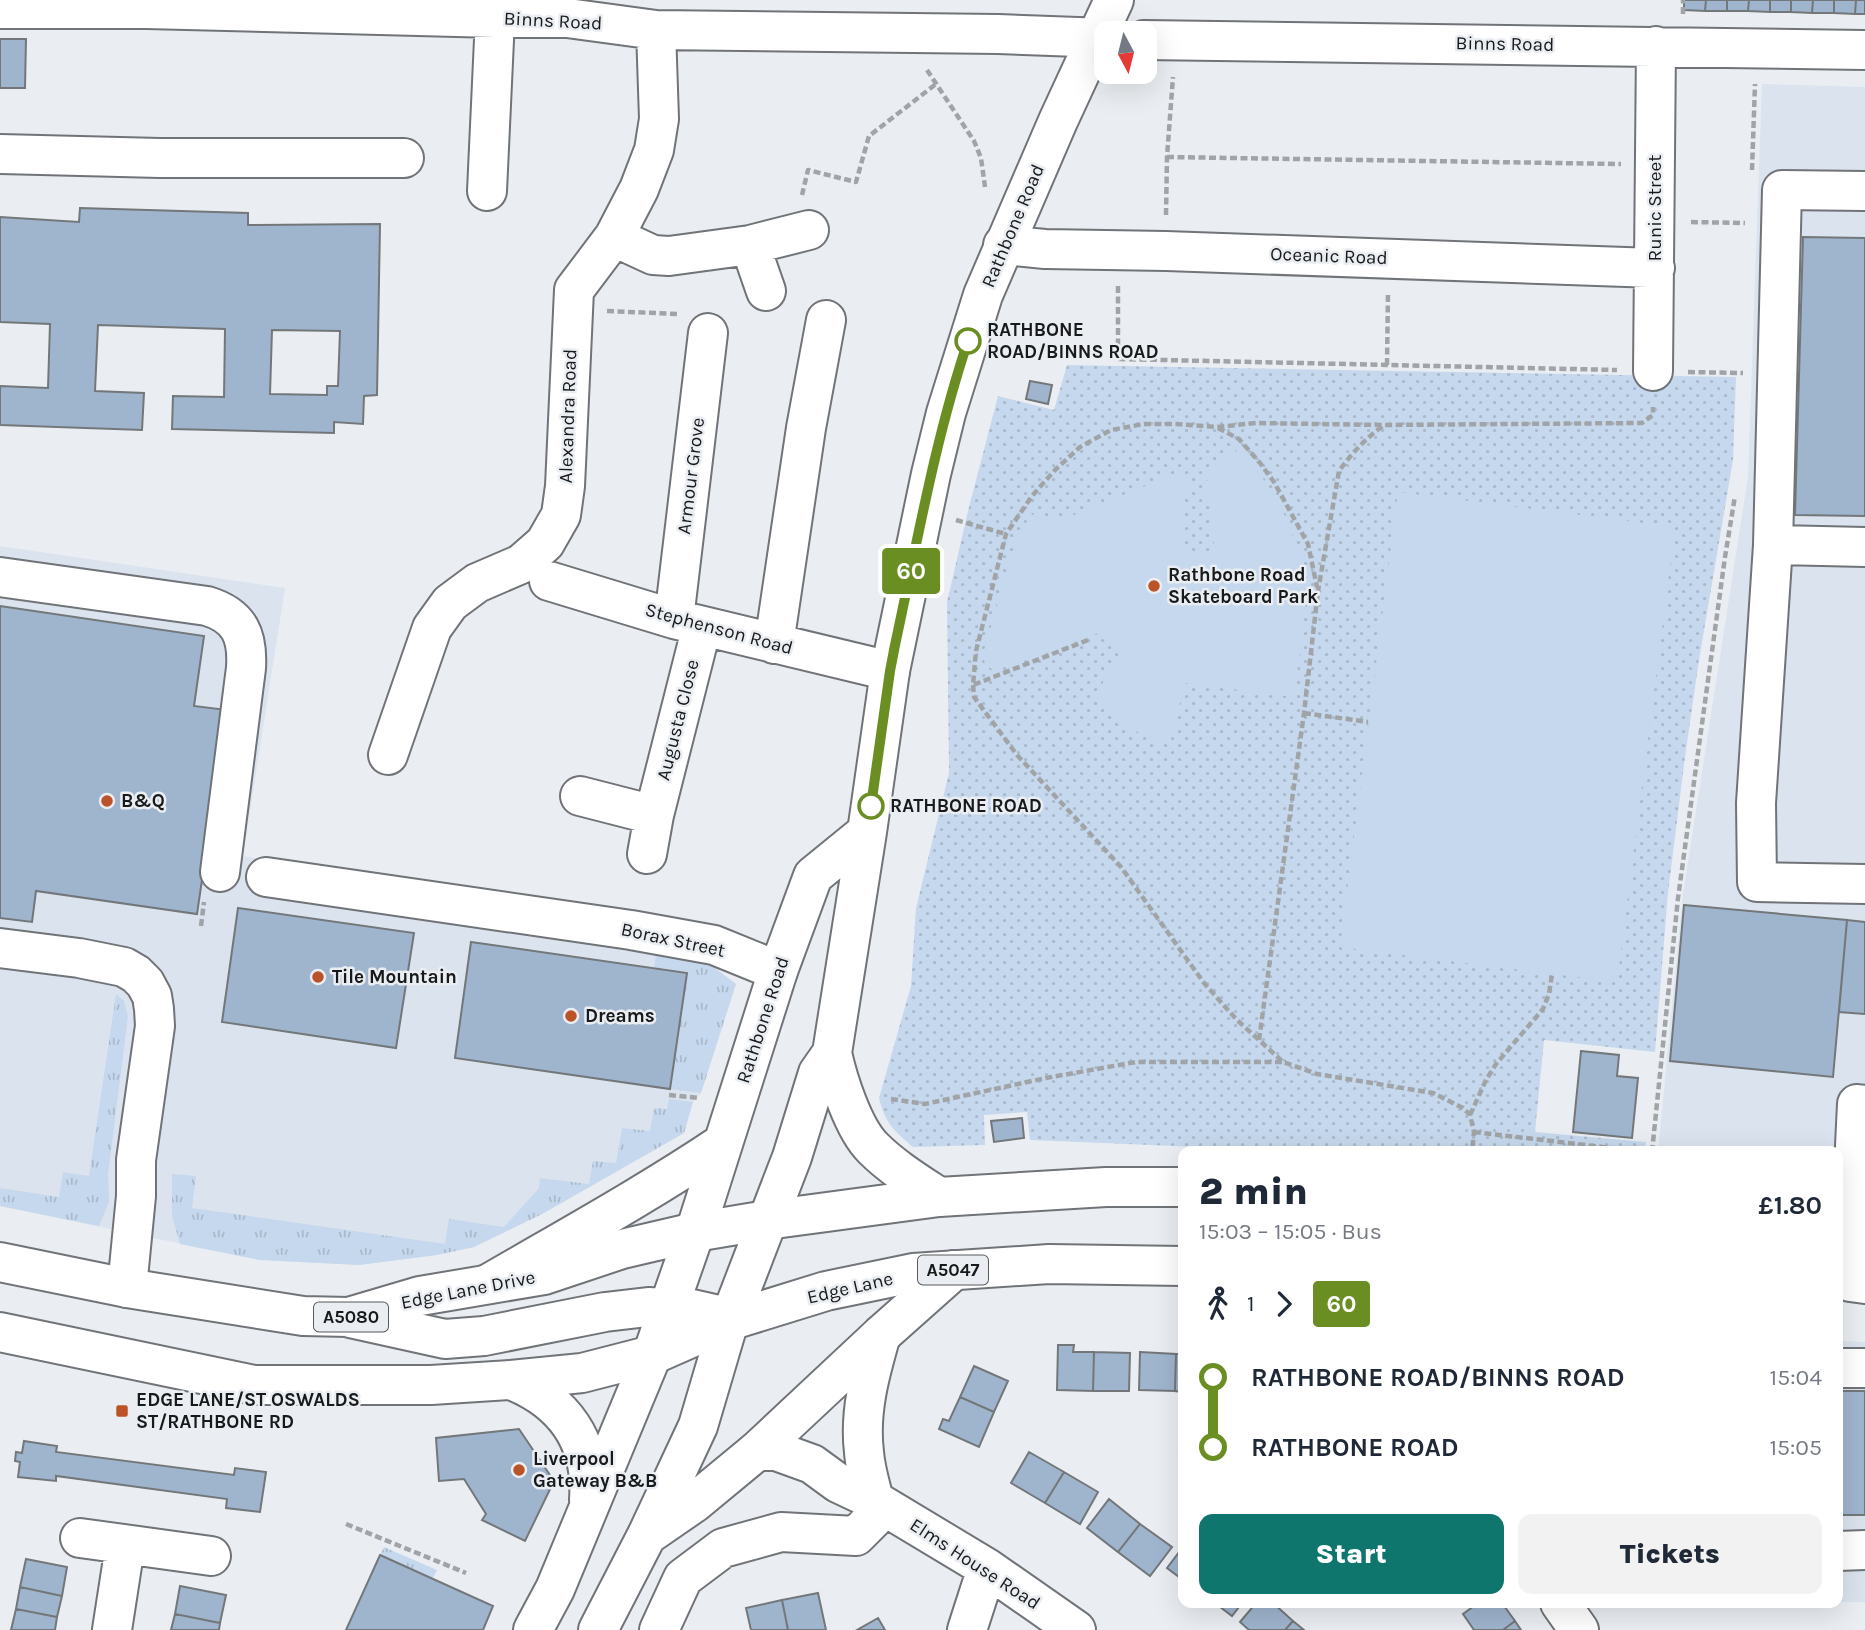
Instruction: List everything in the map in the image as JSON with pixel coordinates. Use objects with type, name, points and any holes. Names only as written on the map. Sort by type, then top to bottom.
[{"type":"main road","name":"Rathbone Road","points":[[1107,21],[1114,0]]},
{"type":"main road","name":"Binns Road","points":[[0,9],[146,5],[456,8],[495,18],[570,9],[656,30],[1094,38]]},
{"type":"main road","points":[[487,191],[495,18]]},
{"type":"main road","name":"Alexandra Road","points":[[388,755],[432,628],[450,603],[477,583],[521,564],[545,543],[561,515],[565,486],[574,290],[614,237],[639,189],[654,150],[659,119],[656,30]]},
{"type":"main road","name":"Binns Road","points":[[1159,40],[1865,50]]},
{"type":"main road","name":"Runic Street","points":[[1653,371],[1657,46]]},
{"type":"main road","name":"Rathbone Road","points":[[598,1630],[647,1535],[698,1426],[729,1321],[792,1157],[818,1073],[832,1053],[890,671],[946,413],[964,350],[1003,245],[1094,53]]},
{"type":"main road","points":[[0,154],[160,158],[404,158]]},
{"type":"main road","points":[[1865,191],[1782,190],[1773,545],[1756,803],[1757,882],[1865,884]]},
{"type":"main road","points":[[614,237],[653,255],[669,257],[750,245],[809,230]]},
{"type":"main road","points":[[750,245],[766,291]]},
{"type":"main road","name":"Oceanic Road","points":[[1003,245],[1045,249],[1655,268]]},
{"type":"main road","points":[[774,644],[806,428],[826,320]]},
{"type":"main road","name":"Armour Grove","points":[[688,622],[708,333]]},
{"type":"main road","points":[[1773,545],[1865,547]]},
{"type":"main road","points":[[0,577],[207,606],[225,613],[239,626],[247,656],[220,872]]},
{"type":"main road","name":"Stephenson Road","points":[[549,581],[688,622],[890,671]]},
{"type":"main road","name":"Augusta Close","points":[[647,853],[688,622]]},
{"type":"main road","points":[[580,796],[654,815]]},
{"type":"main road","name":"Rathbone Road","points":[[533,1630],[555,1589],[670,1307],[778,971],[813,876],[867,832]]},
{"type":"main road","name":"Borax Street","points":[[266,877],[606,926],[713,945],[778,971]]},
{"type":"main road","points":[[0,948],[124,967],[145,983],[152,996],[155,1026],[136,1160],[136,1196],[127,1288]]},
{"type":"main road","points":[[832,1053],[838,1079],[871,1146],[909,1177],[939,1196]]},
{"type":"main road","points":[[1854,1259],[1861,1104]]},
{"type":"main road","points":[[486,1285],[590,1223],[611,1214],[723,1143]]},
{"type":"main road","points":[[767,1220],[939,1196],[1106,1187],[1178,1187]]},
{"type":"main road","name":"Edge Lane Drive","points":[[0,1262],[127,1288],[303,1315],[349,1317],[421,1296],[544,1275],[622,1249],[695,1232],[767,1220]]},
{"type":"main road","name":"Edge Lane","points":[[729,1321],[826,1291],[913,1273],[1049,1264],[1178,1266]]},
{"type":"main road","points":[[647,1535],[694,1503],[757,1451],[954,1270]]},
{"type":"main road","points":[[1843,1297],[1865,1297]]},
{"type":"main road","points":[[0,1332],[254,1385],[431,1385],[582,1373],[652,1355],[729,1321],[710,1312],[670,1307],[625,1309],[484,1336],[445,1339],[349,1317]]},
{"type":"main road","points":[[659,1630],[683,1578],[723,1548],[781,1532],[856,1536],[879,1504],[864,1452],[863,1427],[867,1385],[881,1335]]},
{"type":"main road","points":[[1843,1368],[1865,1368]]},
{"type":"main road","points":[[511,1380],[527,1387],[557,1408],[575,1431],[587,1460],[588,1509]]},
{"type":"main road","name":"Elms House Road","points":[[757,1451],[776,1451],[812,1464],[838,1483],[987,1568],[1076,1630]]},
{"type":"main road","points":[[80,1538],[211,1556]]},
{"type":"main road","points":[[112,1630],[125,1546]]},
{"type":"main road","points":[[1843,1551],[1865,1550]]},
{"type":"main road","points":[[967,1630],[987,1568]]},
{"type":"main road","points":[[1564,1608],[1579,1630]]},
{"type":"path","points":[[1159,40],[1174,60],[1167,157],[1166,251]]},
{"type":"path","points":[[1751,182],[1756,48]]},
{"type":"path","points":[[924,60],[927,71],[974,141],[981,158],[985,187]]},
{"type":"path","points":[[809,230],[799,209],[808,170],[856,182],[869,136],[936,84]]},
{"type":"path","points":[[1167,157],[1655,164]]},
{"type":"path","points":[[1655,221],[1749,223]]},
{"type":"path","points":[[1118,250],[1118,359],[1744,373],[1744,379]]},
{"type":"path","points":[[1387,365],[1388,259]]},
{"type":"path","points":[[1283,1062],[1236,1019],[1203,983],[1121,867],[1017,755],[974,697],[976,651],[1006,534],[1032,496],[1055,470],[1080,447],[1111,430],[1144,424],[1217,427],[1256,423],[1642,423],[1653,415],[1653,371]]},
{"type":"path","points":[[1259,1040],[1318,591],[1339,471],[1366,439],[1383,425]]},
{"type":"path","points":[[1217,427],[1239,439],[1274,482],[1308,544],[1318,591]]},
{"type":"path","points":[[1653,1146],[1678,898],[1737,485]]},
{"type":"path","points":[[923,511],[1006,534]]},
{"type":"path","points":[[973,684],[1088,640]]},
{"type":"path","points":[[1304,713],[1368,722]]},
{"type":"path","points":[[1470,1115],[1491,1072],[1543,1009],[1552,974]]},
{"type":"path","points":[[891,1099],[925,1104],[1136,1062],[1283,1062],[1317,1074],[1433,1093],[1463,1108],[1470,1115],[1474,1132],[1473,1146]]},
{"type":"path","points":[[669,1094],[699,1098]]},
{"type":"path","points":[[1474,1132],[1594,1146]]},
{"type":"path","points":[[346,1524],[466,1573]]},
{"type":"shaded area","points":[[1762,84],[1865,87],[1865,1212],[1843,1163],[1843,1146],[1659,1146],[1683,894],[1748,477]]},
{"type":"shaded area","points":[[0,546],[285,588],[243,856],[607,915],[715,968],[736,984],[701,1093],[693,1102],[684,1133],[544,1213],[474,1247],[437,1255],[359,1265],[260,1260],[0,1206]]},
{"type":"shaded area","points":[[1843,1341],[1865,1342],[1865,1602],[1843,1602]]},
{"type":"green space","points":[[1067,365],[1736,377],[1733,460],[1685,757],[1668,893],[1655,1052],[1544,1040],[1535,1132],[1646,1142],[1646,1146],[1178,1146],[1030,1140],[1027,1112],[984,1115],[985,1145],[913,1147],[891,1126],[879,1098],[911,986],[916,908],[949,773],[947,602],[998,396],[1054,410]]},
{"type":"green space","name":"Rathbone Road Skateboard Park","points":[[1232,448],[1250,462],[1264,480],[1285,516],[1300,555],[1307,596],[1294,697],[1184,683],[1174,734],[1170,740],[1161,740],[1139,733],[1126,725],[1100,695],[1103,682],[1120,656],[1098,633],[1012,665],[993,670],[985,664],[983,654],[1012,554],[1030,514],[1059,521],[1182,471],[1190,490],[1182,498],[1181,549],[1214,554],[1210,517],[1212,505],[1204,496],[1204,491],[1208,491],[1208,481],[1201,477]]},
{"type":"green space","points":[[1398,492],[1675,527],[1617,982],[1340,947]]},
{"type":"green space","points":[[657,947],[695,958],[715,968],[736,984],[701,1093],[670,1089],[687,974],[654,969]]},
{"type":"green space","points":[[116,994],[124,1001],[128,1016],[108,1175],[109,1202],[99,1226],[0,1206],[0,1188],[59,1197],[63,1172],[89,1176]]},
{"type":"green space","points":[[669,1099],[693,1102],[684,1133],[544,1213],[474,1247],[437,1255],[359,1265],[260,1260],[180,1244],[172,1216],[172,1174],[196,1176],[192,1208],[445,1244],[449,1219],[504,1227],[539,1188],[540,1178],[589,1184],[593,1161],[616,1163],[622,1128],[650,1131],[654,1108],[667,1109]]},
{"type":"green space","points":[[384,1547],[437,1570],[433,1578],[380,1555]]},
{"type":"building","points":[[1684,0],[1706,0],[1705,11],[1684,10]]},
{"type":"building","points":[[1706,0],[1727,0],[1727,11],[1705,11]]},
{"type":"building","points":[[1727,0],[1749,0],[1748,11],[1727,11]]},
{"type":"building","points":[[1749,0],[1770,0],[1770,12],[1748,11]]},
{"type":"building","points":[[1770,0],[1791,0],[1791,12],[1770,12]]},
{"type":"building","points":[[1791,0],[1813,0],[1812,13],[1791,12]]},
{"type":"building","points":[[1813,0],[1834,0],[1834,13],[1812,13]]},
{"type":"building","points":[[1834,0],[1856,0],[1855,14],[1834,13]]},
{"type":"building","points":[[1856,0],[1865,0],[1865,14],[1855,14]]},
{"type":"building","points":[[0,39],[26,39],[25,88],[0,88]]},
{"type":"building","points":[[80,208],[248,213],[248,225],[380,224],[377,395],[364,396],[363,424],[334,422],[334,433],[172,429],[173,396],[224,397],[225,329],[98,325],[95,391],[144,393],[142,430],[0,425],[0,386],[48,388],[50,324],[0,322],[0,217],[79,222]],"holes":[[[272,330],[340,331],[338,386],[327,386],[327,395],[270,394]]]},
{"type":"building","points":[[1803,237],[1865,238],[1865,516],[1795,515]]},
{"type":"building","points":[[1030,381],[1052,385],[1048,404],[1026,399]]},
{"type":"building","name":"B&Q","points":[[0,606],[204,636],[194,706],[227,710],[197,914],[36,891],[32,922],[0,918]]},
{"type":"building","points":[[1684,905],[1847,920],[1833,1077],[1670,1061]]},
{"type":"building","name":"Tile Mountain","points":[[238,908],[414,933],[396,1048],[222,1022]]},
{"type":"building","points":[[1847,920],[1865,922],[1865,1014],[1839,1012]]},
{"type":"building","name":"Dreams","points":[[471,942],[687,973],[670,1089],[455,1058]]},
{"type":"building","points":[[1581,1051],[1619,1055],[1617,1076],[1638,1078],[1632,1138],[1573,1132]]},
{"type":"building","points":[[1022,1118],[1024,1138],[994,1142],[991,1121]]},
{"type":"building","points":[[1058,1345],[1074,1345],[1073,1352],[1094,1352],[1093,1391],[1057,1390]]},
{"type":"building","points":[[1094,1352],[1130,1353],[1129,1391],[1093,1391]]},
{"type":"building","points":[[1140,1352],[1176,1354],[1175,1391],[1139,1390]]},
{"type":"building","points":[[1176,1354],[1178,1354],[1178,1391],[1175,1391]]},
{"type":"building","points":[[974,1366],[1008,1381],[994,1412],[960,1397]]},
{"type":"building","points":[[1843,1391],[1865,1391],[1865,1515],[1843,1515]]},
{"type":"building","points":[[960,1397],[994,1412],[979,1447],[939,1429],[943,1419],[949,1421]]},
{"type":"building","points":[[519,1429],[554,1481],[525,1541],[482,1520],[486,1514],[464,1479],[439,1481],[436,1438]]},
{"type":"building","points":[[24,1441],[57,1446],[56,1452],[234,1475],[235,1468],[266,1472],[260,1512],[226,1508],[227,1499],[56,1476],[56,1481],[18,1477],[20,1462],[15,1461],[16,1452],[22,1453]]},
{"type":"building","points":[[1029,1452],[1064,1472],[1045,1503],[1011,1483]]},
{"type":"building","points":[[1064,1472],[1098,1492],[1080,1524],[1045,1503]]},
{"type":"building","points":[[1109,1499],[1140,1524],[1118,1552],[1087,1528]]},
{"type":"building","points":[[1140,1524],[1172,1547],[1150,1576],[1118,1552]]},
{"type":"building","points":[[1178,1554],[1178,1576],[1167,1568]]},
{"type":"building","points":[[380,1555],[493,1606],[483,1630],[346,1630]]},
{"type":"building","points":[[26,1559],[67,1567],[62,1596],[20,1587]]},
{"type":"building","points":[[180,1586],[226,1595],[220,1623],[175,1614]]},
{"type":"building","points":[[20,1587],[62,1596],[57,1617],[16,1609]]},
{"type":"building","points":[[818,1593],[826,1630],[788,1630],[782,1600]]},
{"type":"building","points":[[782,1600],[788,1630],[751,1630],[746,1608]]},
{"type":"building","points":[[1222,1608],[1238,1608],[1232,1616]]},
{"type":"building","points":[[1252,1608],[1279,1608],[1293,1621],[1285,1630],[1249,1630],[1240,1622]]},
{"type":"building","points":[[1471,1608],[1506,1608],[1515,1621],[1503,1630],[1474,1630],[1463,1614]]},
{"type":"building","points":[[16,1609],[57,1617],[55,1630],[11,1630]]},
{"type":"building","points":[[175,1614],[220,1623],[219,1630],[171,1630]]},
{"type":"building","points":[[878,1618],[885,1630],[857,1630]]},
{"type":"building","points":[[1293,1621],[1304,1630],[1285,1630]]},
{"type":"building","points":[[1515,1621],[1521,1630],[1503,1630]]},
{"type":"bus line","name":"60","points":[[871,806],[895,645],[931,474],[968,341]]},
{"type":"place","name":"RATHBONE ROAD/BINNS ROAD","points":[[968,341]]},
{"type":"place","name":"Rathbone Road Skateboard Park","points":[[1154,586]]},
{"type":"place","name":"B&Q","points":[[107,801]]},
{"type":"place","name":"RATHBONE ROAD","points":[[871,806]]},
{"type":"place","name":"Tile Mountain","points":[[318,977]]},
{"type":"place","name":"Dreams","points":[[571,1016]]},
{"type":"place","name":"EDGE LANE/ST OSWALDS ST/RATHBONE RD","points":[[122,1411]]},
{"type":"place","name":"Liverpool Gateway B&B","points":[[519,1470]]}]
